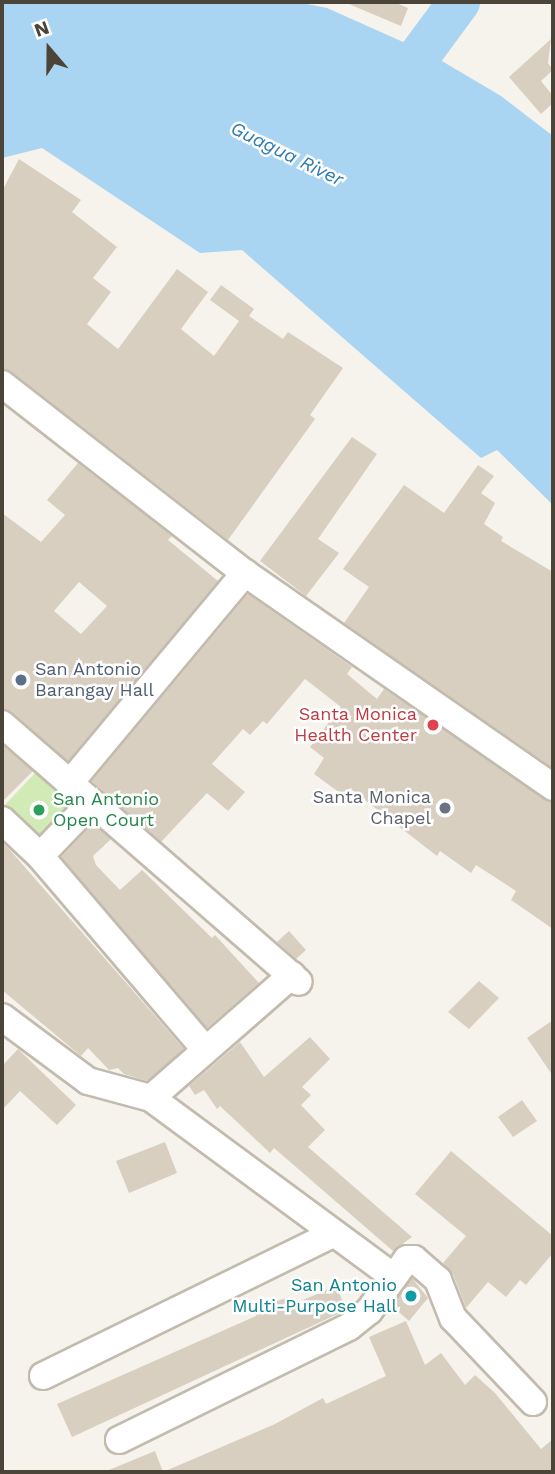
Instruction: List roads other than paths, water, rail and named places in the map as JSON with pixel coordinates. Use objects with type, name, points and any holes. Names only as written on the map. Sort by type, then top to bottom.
[{"type":"street","points":[[2,384],[245,573],[553,787]]},
{"type":"street","points":[[69,784],[245,573]]},
{"type":"street","points":[[2,724],[90,804],[296,978],[204,1048],[151,1098]]},
{"type":"street","points":[[40,856],[90,804]]},
{"type":"street","points":[[2,820],[40,856],[204,1048]]},
{"type":"street","points":[[2,1017],[88,1081],[151,1098],[391,1275]]},
{"type":"street","points":[[43,1376],[333,1234]]},
{"type":"street","points":[[118,1440],[349,1327],[369,1311],[391,1275],[407,1259],[414,1259],[438,1280],[453,1318],[533,1402]]},
{"type":"water","name":"Guagua River","points":[[2,2],[297,2],[327,8],[430,54],[501,96],[553,136],[553,505],[497,450],[481,458],[242,250],[200,253],[42,148],[2,158]]},
{"type":"waterway","points":[[389,97],[459,2]]},
{"type":"place","name":"San Antonio Barangay Hall","points":[[21,680]]},
{"type":"place","name":"Santa Monica Health Center","points":[[433,725]]},
{"type":"place","name":"Santa Monica Chapel","points":[[445,808]]},
{"type":"place","name":"San Antonio Open Court","points":[[39,810]]},
{"type":"place","name":"San Antonio Multi-Purpose Hall","points":[[411,1296]]}]
